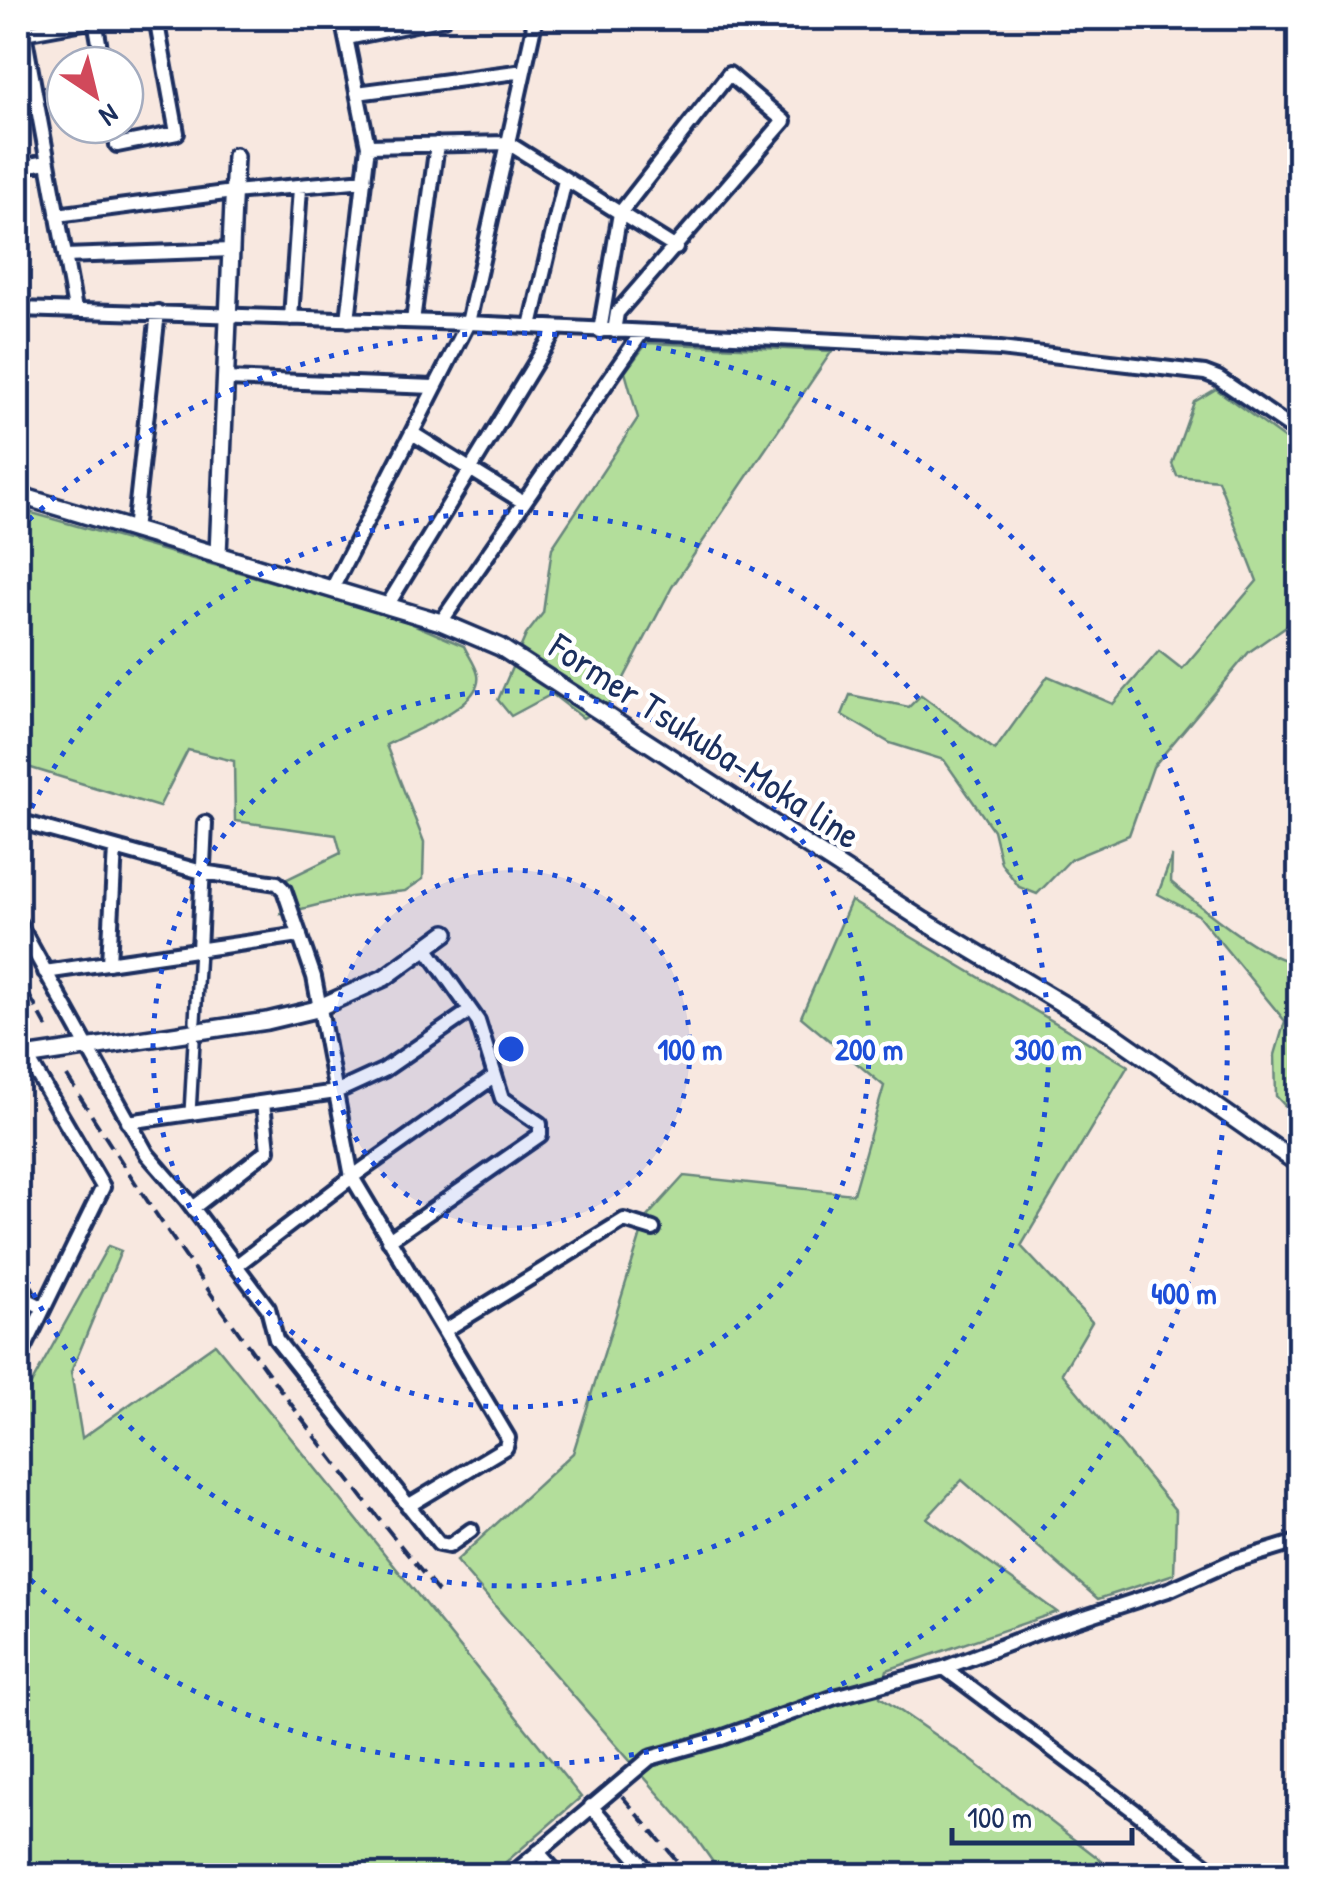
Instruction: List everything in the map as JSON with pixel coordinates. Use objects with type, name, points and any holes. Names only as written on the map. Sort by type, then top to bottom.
[{"type":"street","points":[[75,309],[20,33],[100,18],[102,45]]},
{"type":"street","points":[[145,139],[177,133],[156,18]]},
{"type":"street","points":[[342,18],[368,146],[348,320]]},
{"type":"street","points":[[346,38],[444,18]]},
{"type":"street","points":[[332,590],[468,323],[534,26],[530,18]]},
{"type":"street","points":[[357,93],[524,71]]},
{"type":"street","points":[[730,74],[784,121],[618,313],[607,331],[620,213],[730,74]]},
{"type":"street","points":[[368,146],[508,142],[676,248]]},
{"type":"street","points":[[413,322],[437,144]]},
{"type":"street","points":[[218,554],[235,156]]},
{"type":"street","points":[[18,168],[48,162]]},
{"type":"street","points":[[57,215],[364,180]]},
{"type":"street","points":[[531,326],[565,180]]},
{"type":"street","points":[[291,318],[300,188]]},
{"type":"street","points":[[65,256],[232,250]]},
{"type":"street","points":[[18,309],[468,323],[1000,349],[1177,368],[1218,378],[1300,434]]},
{"type":"street","points":[[134,531],[158,312]]},
{"type":"street","points":[[387,606],[556,329]]},
{"type":"street","points":[[441,622],[642,332]]},
{"type":"street","points":[[226,378],[434,387]]},
{"type":"street","points":[[412,433],[523,502]]},
{"type":"street","name":"Former Tsukuba-Moka line","points":[[18,495],[441,622],[500,647],[892,901],[1111,1033],[1300,1165]]},
{"type":"street","points":[[18,821],[202,872],[278,883],[284,890],[320,1007],[352,1177],[508,1438],[506,1447],[408,1506]]},
{"type":"street","points":[[195,1021],[205,823]]},
{"type":"street","points":[[109,963],[115,848]]},
{"type":"street","points":[[18,922],[147,1154],[268,1308],[276,1339],[438,1544],[449,1546],[471,1530]]},
{"type":"street","points":[[22,1057],[267,1021],[320,1007],[384,978],[446,933]]},
{"type":"street","points":[[45,972],[300,935]]},
{"type":"street","points":[[389,1240],[540,1135],[540,1124],[502,1098],[478,1021],[427,949]]},
{"type":"street","points":[[128,1122],[336,1092],[378,1075],[464,1015]]},
{"type":"street","points":[[18,1041],[22,1057],[103,1187],[18,1361]]},
{"type":"street","points":[[190,1114],[194,1042]]},
{"type":"street","points":[[237,1265],[352,1177],[495,1076]]},
{"type":"street","points":[[193,1208],[268,1150],[262,1103]]},
{"type":"street","points":[[444,1331],[624,1220],[653,1228]]},
{"type":"street","points":[[18,1287],[26,1292],[28,1300],[44,1308]]},
{"type":"street","points":[[510,1876],[650,1758],[721,1738],[835,1697],[944,1668],[1171,1589],[1231,1562],[1300,1541]]},
{"type":"street","points":[[944,1668],[1222,1876]]},
{"type":"street","points":[[591,1806],[652,1876]]},
{"type":"street","points":[[538,1852],[559,1876]]},
{"type":"green space","points":[[647,343],[832,351],[672,587],[612,701],[583,718],[552,694],[511,716],[498,700],[526,635],[543,613],[552,548],[638,418],[625,372]]},
{"type":"green space","points":[[1216,389],[1293,445],[1300,469],[1299,617],[1249,652],[1153,767],[1129,835],[1071,859],[1037,894],[1019,887],[1001,863],[993,830],[944,760],[890,743],[842,715],[850,695],[909,707],[921,695],[995,750],[1048,676],[1113,704],[1159,651],[1182,669],[1257,581],[1218,480],[1177,476],[1172,464],[1194,402]]},
{"type":"green space","points":[[18,509],[399,618],[464,646],[478,675],[477,686],[469,697],[443,717],[386,745],[424,842],[423,879],[405,891],[350,897],[281,914],[287,879],[341,853],[336,835],[235,821],[234,761],[188,750],[159,807],[18,764]]},
{"type":"green space","points":[[1172,856],[1171,882],[1252,943],[1299,963],[1299,1121],[1276,1096],[1275,1055],[1285,1021],[1198,915],[1158,894]]},
{"type":"green space","points":[[851,901],[1128,1066],[1021,1246],[1092,1322],[1062,1373],[1176,1511],[1174,1574],[1098,1599],[962,1480],[927,1518],[1057,1612],[887,1670],[880,1697],[971,1760],[1120,1875],[722,1875],[691,1831],[456,1561],[573,1453],[646,1218],[684,1176],[853,1194],[884,1086],[801,1017]]},
{"type":"green space","points":[[108,1246],[121,1251],[71,1372],[82,1438],[215,1344],[581,1797],[491,1875],[18,1875],[18,1408]]},
{"type":"railway","points":[[18,975],[48,1029]]},
{"type":"railway","points":[[67,1076],[153,1210],[244,1340],[439,1593]]},
{"type":"railway","points":[[622,1796],[690,1876]]}]
